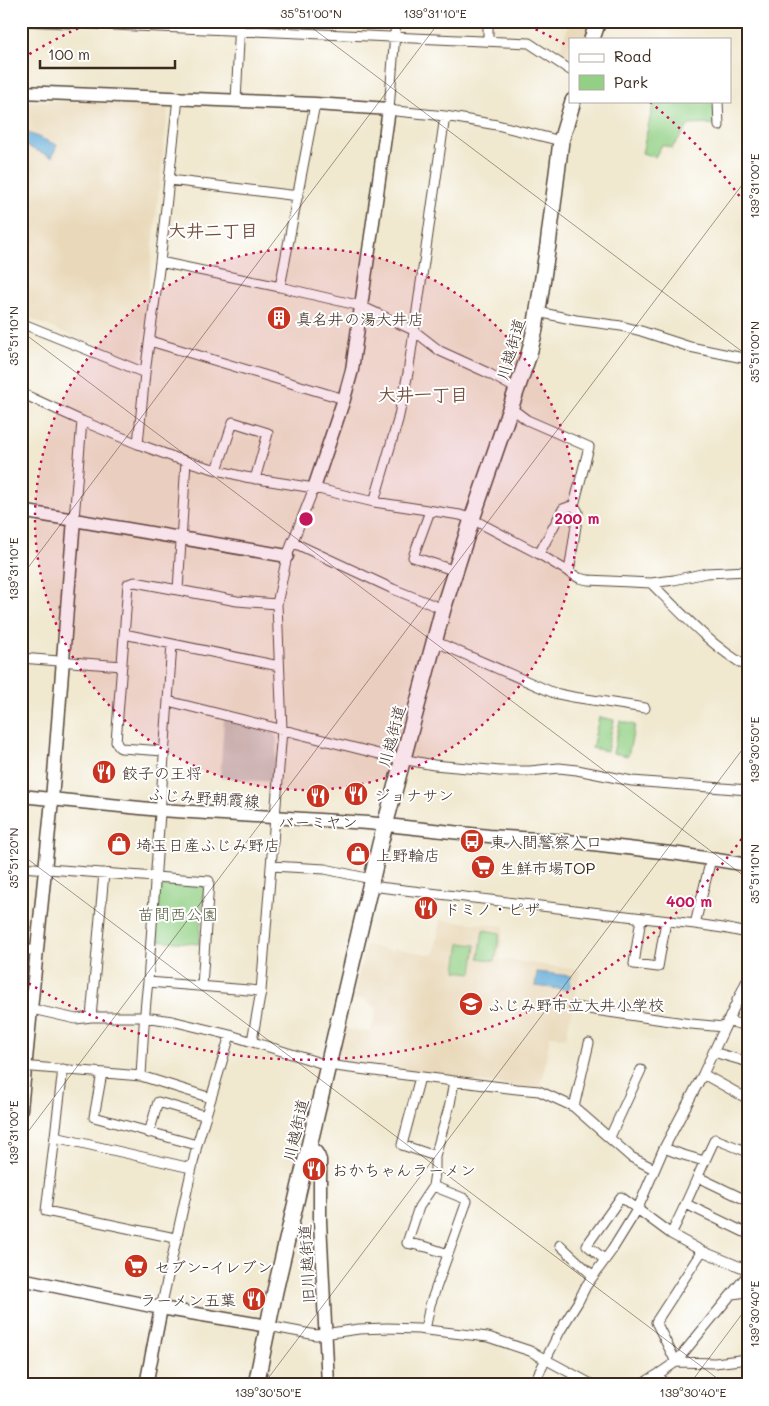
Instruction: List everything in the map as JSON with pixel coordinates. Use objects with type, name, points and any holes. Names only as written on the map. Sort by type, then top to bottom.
[{"type":"highway","points":[[592,38],[598,21]]},
{"type":"highway","name":"川越街道","points":[[256,1385],[275,1291],[327,1065],[385,825],[443,609],[472,518],[529,354],[538,312],[562,141],[572,102]]},
{"type":"street","points":[[21,21],[240,26],[396,38],[529,43],[569,69]]},
{"type":"street","points":[[252,1041],[262,991],[282,730],[277,604],[287,556],[314,488],[352,370],[389,109],[396,21]]},
{"type":"street","points":[[488,21],[488,41]]},
{"type":"street","points":[[236,101],[240,26]]},
{"type":"street","points":[[21,92],[315,104],[389,109],[497,125],[562,141]]},
{"type":"street","points":[[138,444],[178,98]]},
{"type":"street","points":[[718,102],[719,126]]},
{"type":"street","points":[[280,287],[315,104]]},
{"type":"street","points":[[374,502],[398,420],[408,373],[445,116]]},
{"type":"street","points":[[170,180],[298,196]]},
{"type":"street","points":[[160,262],[361,306],[413,330],[440,351],[486,372],[517,389]]},
{"type":"street","points":[[538,312],[576,320],[621,326],[690,347],[748,359]]},
{"type":"street","points":[[22,326],[145,373]]},
{"type":"street","points":[[150,341],[344,399]]},
{"type":"street","points":[[21,394],[138,444],[217,470],[255,479],[314,488],[374,502],[472,518],[579,578],[651,583],[674,580],[706,572],[748,571]]},
{"type":"street","points":[[510,408],[528,420],[590,447],[574,505],[578,512],[569,572]]},
{"type":"street","points":[[21,1109],[26,1009],[37,951],[46,869],[82,421]]},
{"type":"street","points":[[217,470],[233,422],[268,433],[255,479]]},
{"type":"street","points":[[178,590],[186,461]]},
{"type":"street","points":[[539,554],[563,509],[574,505]]},
{"type":"street","points":[[21,511],[287,556]]},
{"type":"street","points":[[430,511],[412,557],[456,571]]},
{"type":"street","points":[[292,542],[393,589],[443,609]]},
{"type":"street","points":[[164,751],[121,748],[117,744],[127,586],[135,582],[237,601],[277,604]]},
{"type":"street","points":[[651,583],[695,627],[748,668]]},
{"type":"street","points":[[124,634],[279,666]]},
{"type":"street","points":[[434,641],[554,693],[645,708]]},
{"type":"street","points":[[141,1076],[172,644]]},
{"type":"street","points":[[21,658],[122,666]]},
{"type":"street","points":[[168,701],[403,760],[434,765],[500,771],[530,771],[559,768],[632,781],[748,790]]},
{"type":"street","name":"ふじみ野朝霞線","points":[[21,796],[160,810],[385,825],[490,836],[567,841],[748,864]]},
{"type":"street","points":[[695,924],[711,859]]},
{"type":"street","points":[[271,866],[324,869],[370,883],[695,924],[748,933]]},
{"type":"street","points":[[21,867],[209,881],[202,986]]},
{"type":"street","points":[[92,1017],[104,873]]},
{"type":"street","points":[[641,918],[634,964],[658,967],[666,921]]},
{"type":"street","points":[[21,949],[37,951]]},
{"type":"street","points":[[533,1385],[560,1331],[593,1276],[638,1208],[664,1148],[703,1074],[748,978]]},
{"type":"street","points":[[148,982],[262,991]]},
{"type":"street","points":[[738,1000],[748,1003]]},
{"type":"street","points":[[574,1007],[691,1024],[748,1026]]},
{"type":"street","points":[[26,1009],[76,1019],[92,1017],[144,1017],[172,1021],[230,1034],[327,1065],[517,1089],[539,1090],[574,1108],[631,1156],[654,1169]]},
{"type":"street","points":[[146,1385],[191,1168],[230,1034]]},
{"type":"street","points":[[574,1108],[589,1043]]},
{"type":"street","points":[[713,1052],[748,1062]]},
{"type":"street","points":[[24,1066],[141,1076],[211,1098]]},
{"type":"street","points":[[63,1069],[46,1211],[175,1238]]},
{"type":"street","points":[[610,1137],[641,1070]]},
{"type":"street","points":[[102,1073],[94,1117],[197,1145]]},
{"type":"street","points":[[703,1074],[748,1099]]},
{"type":"street","points":[[420,1077],[402,1145],[435,1156]]},
{"type":"street","points":[[448,1254],[407,1243],[420,1207],[433,1186],[435,1156],[450,1104],[454,1081]]},
{"type":"street","points":[[149,1133],[158,1102],[206,1116]]},
{"type":"street","points":[[55,1137],[191,1168]]},
{"type":"street","points":[[671,1234],[715,1138],[748,1152]]},
{"type":"street","name":"旧川越街道","points":[[309,1148],[318,1153],[320,1160],[320,1221],[328,1385]]},
{"type":"street","points":[[664,1148],[704,1161]]},
{"type":"street","points":[[698,1177],[748,1200]]},
{"type":"street","points":[[425,1330],[430,1305],[467,1201],[464,1198],[433,1186]]},
{"type":"street","points":[[604,1260],[587,1245],[621,1197],[671,1234],[702,1251],[748,1270]]},
{"type":"street","points":[[686,1204],[748,1234]]},
{"type":"street","points":[[560,1245],[593,1276]]},
{"type":"street","points":[[676,1362],[656,1322],[702,1251]]},
{"type":"street","points":[[640,1385],[676,1362],[748,1274]]},
{"type":"street","points":[[21,1279],[161,1308],[316,1335],[359,1329],[387,1328],[488,1337],[530,1351],[593,1385]]},
{"type":"street","points":[[732,1294],[748,1292]]},
{"type":"street","points":[[676,1362],[715,1363],[748,1359]]},
{"type":"street","points":[[657,1375],[667,1385]]},
{"type":"shaded area","points":[[570,21],[590,21],[584,38],[569,38],[568,65],[562,62],[561,47]]},
{"type":"shaded area","points":[[21,101],[69,101],[166,106],[168,108],[140,361],[138,363],[21,315]]},
{"type":"shaded area","points":[[224,719],[274,734],[277,738],[274,782],[220,778]]},
{"type":"shaded area","name":"ふじみ野市立大井小学校","points":[[440,920],[504,926],[500,959],[580,970],[566,1038],[550,1036],[541,1089],[338,1065],[336,1062],[344,1029],[371,1032],[376,1009],[362,999],[353,999],[366,945],[393,951],[393,948],[434,955]]},
{"type":"green space","points":[[654,102],[714,102],[716,124],[689,125],[672,148],[662,145],[655,157],[642,153]]},
{"type":"green space","points":[[599,717],[614,720],[607,751],[592,748]]},
{"type":"green space","points":[[620,721],[635,725],[628,756],[613,753]]},
{"type":"green space","name":"苗間西公園","points":[[160,881],[201,884],[204,887],[199,944],[153,940],[158,884]]},
{"type":"green space","points":[[483,930],[500,933],[495,961],[479,958]]},
{"type":"green space","points":[[460,943],[476,945],[472,973],[456,971]]},
{"type":"water","points":[[26,132],[57,145],[52,157],[21,144]]},
{"type":"water","points":[[537,972],[571,976],[569,990],[535,986]]},
{"type":"place","name":"真名井の湯大井店","points":[[279,318]]},
{"type":"place","name":"餃子の王将","points":[[104,772]]},
{"type":"place","name":"ジョナサン","points":[[356,794]]},
{"type":"place","name":"バーミヤン","points":[[318,796]]},
{"type":"place","name":"東入間警察入口","points":[[472,841]]},
{"type":"place","name":"埼玉日産ふじみ野店","points":[[119,844]]},
{"type":"place","name":"上野輪店","points":[[358,854]]},
{"type":"place","name":"生鮮市場TOP","points":[[483,867]]},
{"type":"place","name":"ドミノ・ピザ","points":[[426,908]]},
{"type":"place","name":"ふじみ野市立大井小学校","points":[[471,1004]]},
{"type":"place","name":"おかちゃんラーメン","points":[[314,1169]]},
{"type":"place","name":"セブン-イレブン","points":[[136,1266]]},
{"type":"place","name":"ラーメン五葉","points":[[254,1299]]},
{"type":"district","name":"大井二丁目","points":[[213,230]]},
{"type":"district","name":"大井一丁目","points":[[423,394]]}]
